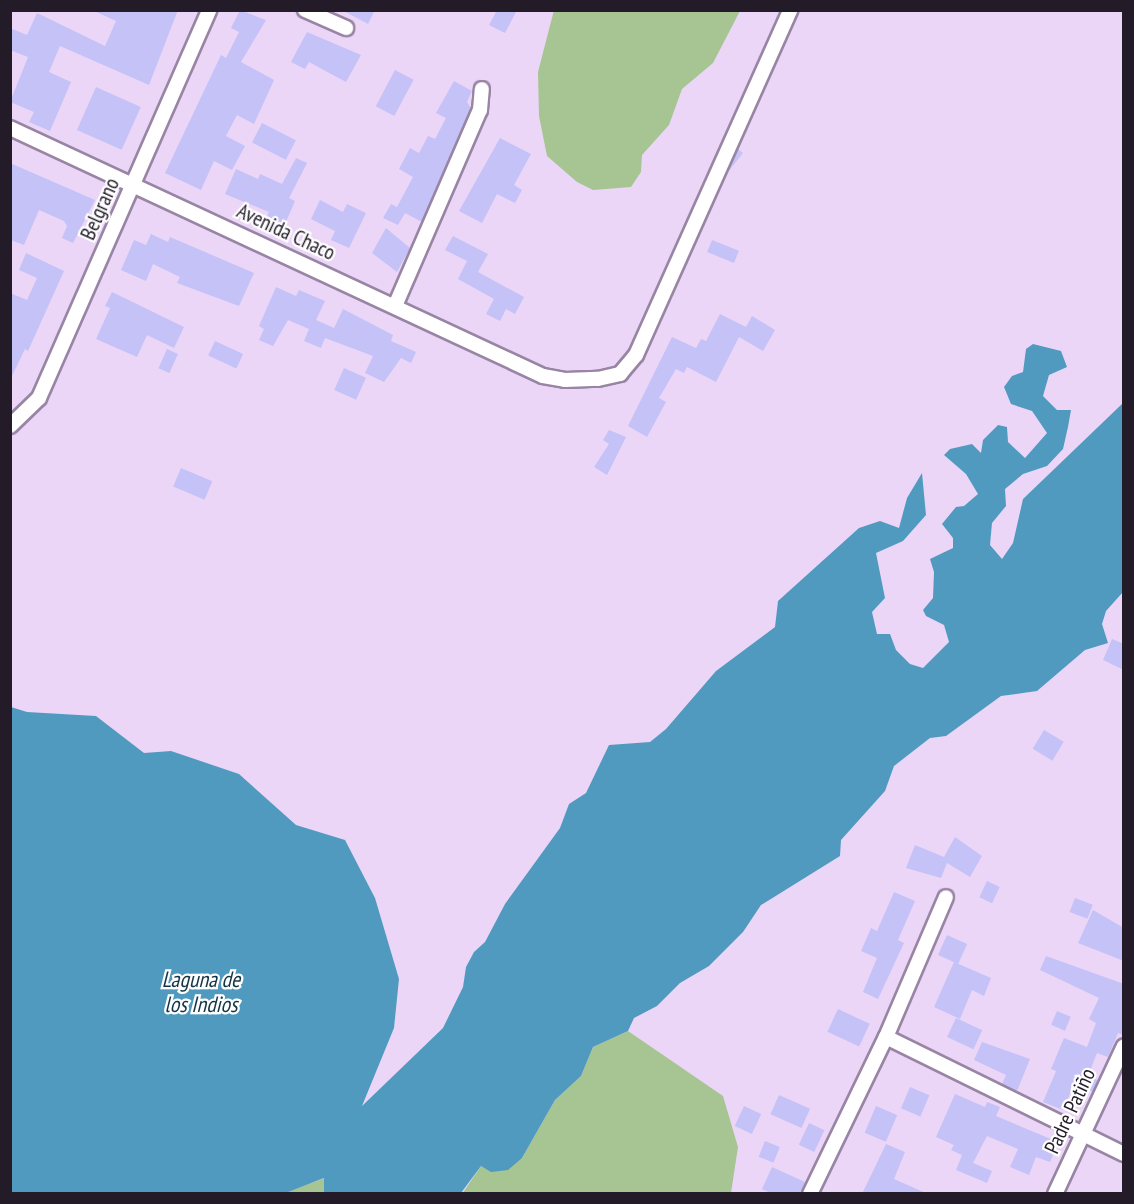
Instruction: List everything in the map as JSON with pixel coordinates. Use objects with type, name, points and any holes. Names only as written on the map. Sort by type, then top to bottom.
[{"type":"street","name":"Belgrano","points":[[15,423],[39,398],[209,10]]},
{"type":"street","points":[[305,10],[346,28]]},
{"type":"street","name":"Avenida Chaco","points":[[10,128],[543,376],[564,380],[620,374],[636,355],[790,10]]},
{"type":"street","points":[[395,306],[480,110],[482,89]]},
{"type":"street","points":[[810,1194],[886,1037],[946,897]]},
{"type":"street","points":[[886,1037],[1124,1154]]},
{"type":"street","name":"Padre Patiño","points":[[1055,1194],[1124,1046]]},
{"type":"green space","points":[[554,10],[740,11],[713,63],[682,89],[669,125],[642,155],[641,172],[631,187],[593,190],[577,182],[547,156],[539,116],[538,72]]},
{"type":"green space","points":[[628,1031],[723,1096],[738,1147],[731,1193],[462,1194],[481,1166],[522,1158],[555,1100],[581,1076],[593,1047]]},
{"type":"green space","points":[[325,1178],[324,1193],[283,1194],[284,1193]]},
{"type":"water","name":"Laguna de los Indios","points":[[1033,344],[1061,351],[1067,367],[1049,375],[1043,396],[1057,410],[1071,410],[1068,427],[1063,449],[1047,466],[1023,474],[1005,489],[1006,506],[992,523],[990,545],[1002,559],[1013,543],[1023,499],[1123,403],[1123,592],[1106,611],[1102,624],[1108,643],[1085,650],[1037,691],[1001,696],[946,736],[930,738],[894,766],[885,791],[841,840],[840,856],[761,905],[743,932],[709,966],[680,983],[657,1006],[634,1018],[628,1031],[593,1047],[581,1076],[555,1100],[522,1158],[508,1170],[491,1172],[481,1166],[461,1193],[324,1193],[324,1178],[283,1194],[11,1193],[11,707],[27,712],[96,716],[144,753],[171,751],[239,774],[296,825],[345,840],[375,898],[399,979],[394,1028],[362,1106],[443,1028],[463,987],[466,967],[474,952],[485,942],[505,904],[560,828],[569,804],[586,793],[609,745],[650,742],[666,729],[716,671],[775,627],[778,601],[859,528],[880,521],[899,528],[907,498],[922,473],[926,515],[903,541],[876,553],[885,598],[872,612],[877,634],[890,634],[896,650],[910,664],[923,668],[949,642],[944,625],[926,616],[923,610],[933,598],[934,572],[930,559],[953,548],[953,538],[942,524],[956,507],[964,506],[978,494],[966,474],[944,455],[950,449],[972,444],[981,453],[983,440],[998,425],[1007,427],[1008,442],[1025,458],[1047,433],[1032,411],[1011,404],[1004,387],[1012,376],[1023,372],[1026,349]]},
{"type":"building","points":[[92,10],[178,10],[149,85],[60,46],[49,72],[71,82],[50,131],[29,122],[34,112],[10,102],[28,57],[10,50],[10,28],[27,35],[37,13],[105,46],[116,21]]},
{"type":"building","points":[[240,10],[266,20],[241,62],[274,80],[254,124],[237,115],[226,136],[245,146],[232,170],[214,161],[201,190],[165,173],[221,55],[226,58],[239,32],[231,28]]},
{"type":"building","points":[[342,10],[375,10],[368,24]]},
{"type":"building","points":[[497,10],[517,10],[505,33],[489,25]]},
{"type":"building","points":[[307,32],[361,55],[346,82],[309,62],[305,69],[291,62]]},
{"type":"building","points":[[395,70],[414,80],[394,116],[376,106]]},
{"type":"building","points":[[454,81],[472,91],[467,102],[471,108],[422,222],[405,213],[398,225],[383,218],[391,204],[397,207],[413,177],[399,169],[410,148],[419,153],[428,136],[435,139],[446,118],[436,113]]},
{"type":"building","points":[[96,87],[141,107],[122,150],[77,130]]},
{"type":"building","points":[[262,123],[296,140],[286,160],[252,143]]},
{"type":"building","points":[[500,138],[531,154],[514,185],[522,190],[515,203],[497,194],[482,223],[459,211]]},
{"type":"building","points":[[738,149],[743,153],[727,173]]},
{"type":"building","points":[[296,158],[307,163],[289,198],[295,201],[285,224],[267,216],[269,212],[225,194],[236,169],[258,179],[260,174],[282,184]]},
{"type":"building","points":[[10,163],[95,200],[73,243],[62,238],[67,226],[64,221],[39,210],[24,245],[10,240]]},
{"type":"building","points":[[320,200],[343,212],[347,204],[366,213],[349,248],[331,240],[335,231],[311,219]]},
{"type":"building","points":[[386,228],[410,248],[397,272],[372,253]]},
{"type":"building","points":[[151,234],[168,242],[170,237],[254,273],[239,306],[177,283],[180,277],[153,264],[146,281],[121,270],[134,240],[146,245]]},
{"type":"building","points":[[453,236],[488,254],[478,272],[524,297],[515,314],[506,309],[500,321],[486,314],[494,299],[458,279],[467,261],[445,250]]},
{"type":"building","points":[[712,240],[739,251],[734,263],[707,252]]},
{"type":"building","points":[[26,253],[64,271],[28,351],[25,349],[10,380],[10,293],[27,300],[37,278],[19,270]]},
{"type":"building","points":[[276,287],[296,296],[299,290],[325,301],[316,320],[334,328],[343,309],[393,335],[391,341],[416,352],[411,363],[401,358],[384,382],[365,373],[373,356],[325,338],[321,348],[304,341],[309,329],[288,320],[273,346],[259,340],[264,329],[259,326]]},
{"type":"building","points":[[112,292],[184,327],[174,348],[147,335],[137,357],[96,339],[110,308],[105,306]]},
{"type":"building","points":[[720,314],[746,327],[752,316],[775,330],[763,351],[739,337],[716,382],[687,367],[684,373],[676,369],[659,398],[666,402],[647,437],[628,426],[672,337],[696,348],[701,339],[706,341]]},
{"type":"building","points":[[215,341],[243,354],[236,369],[208,356]]},
{"type":"building","points":[[167,349],[178,354],[169,373],[158,368]]},
{"type":"building","points":[[344,368],[366,378],[356,400],[334,390]]},
{"type":"building","points":[[609,430],[626,437],[607,475],[594,467],[609,444],[603,440]]},
{"type":"building","points":[[181,468],[212,481],[204,500],[173,486]]},
{"type":"building","points":[[1112,639],[1124,644],[1124,670],[1103,660]]},
{"type":"building","points":[[1044,730],[1064,742],[1052,761],[1033,749]]},
{"type":"building","points":[[955,837],[982,856],[970,877],[947,863],[941,878],[906,868],[915,845],[944,857]]},
{"type":"building","points":[[987,881],[1000,887],[992,903],[979,897]]},
{"type":"building","points":[[894,892],[915,901],[898,940],[904,943],[878,999],[863,992],[877,958],[861,951],[871,928],[877,931]]},
{"type":"building","points":[[1075,898],[1093,905],[1087,919],[1070,912]]},
{"type":"building","points":[[1093,910],[1124,928],[1124,961],[1078,943]]},
{"type":"building","points":[[947,935],[967,944],[958,964],[938,955]]},
{"type":"building","points":[[1046,956],[1124,984],[1124,1035],[1118,1033],[1108,1057],[1097,1053],[1088,1076],[1098,1080],[1093,1092],[1074,1084],[1063,1110],[1043,1102],[1056,1071],[1051,1069],[1064,1038],[1087,1047],[1096,1023],[1089,1019],[1099,998],[1040,970]]},
{"type":"building","points":[[954,962],[991,978],[984,996],[972,990],[960,1019],[934,1007]]},
{"type":"building","points":[[838,1009],[870,1024],[859,1046],[827,1032]]},
{"type":"building","points":[[1057,1011],[1071,1017],[1065,1031],[1051,1025]]},
{"type":"building","points":[[956,1018],[982,1030],[973,1049],[947,1037]]},
{"type":"building","points":[[982,1042],[1030,1059],[1017,1091],[1002,1084],[1006,1075],[974,1060]]},
{"type":"building","points":[[910,1087],[929,1095],[920,1116],[901,1108]]},
{"type":"building","points":[[955,1094],[985,1107],[987,1102],[1000,1107],[996,1116],[1058,1142],[1050,1162],[1036,1157],[1029,1175],[1010,1167],[1018,1149],[987,1136],[973,1163],[992,1171],[987,1183],[956,1170],[962,1155],[951,1150],[954,1145],[936,1137]]},
{"type":"building","points":[[779,1095],[810,1109],[802,1128],[770,1114]]},
{"type":"building","points":[[744,1106],[761,1114],[752,1134],[735,1126]]},
{"type":"building","points":[[876,1106],[897,1115],[886,1142],[865,1133]]},
{"type":"building","points":[[809,1123],[824,1130],[814,1152],[799,1145]]},
{"type":"building","points":[[765,1141],[780,1147],[773,1163],[759,1157]]},
{"type":"building","points":[[886,1144],[905,1152],[894,1179],[928,1194],[862,1194]]},
{"type":"building","points":[[772,1167],[805,1182],[800,1194],[772,1194],[762,1189]]}]
